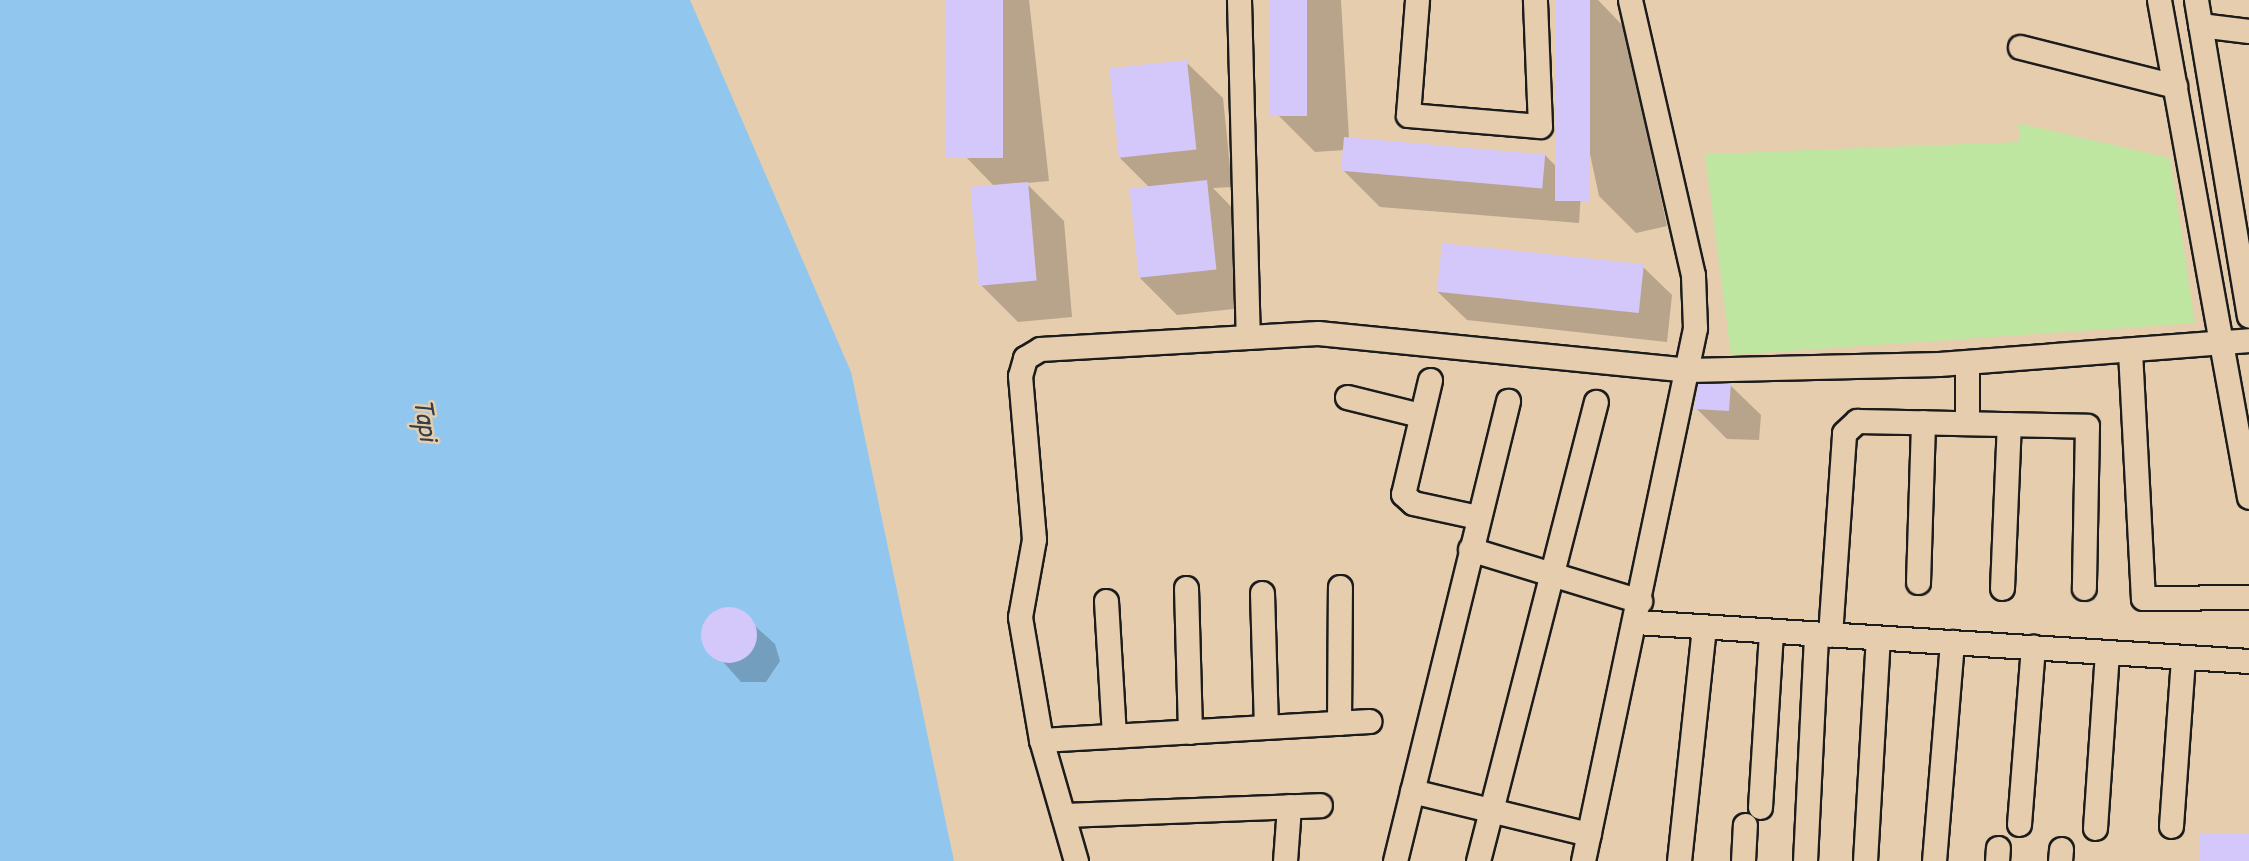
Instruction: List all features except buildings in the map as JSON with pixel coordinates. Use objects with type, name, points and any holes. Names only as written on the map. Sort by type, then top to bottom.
[{"type":"street","points":[[1239,0],[1248,337]]},
{"type":"street","points":[[1417,0],[1408,115],[1540,127],[1535,0]]},
{"type":"street","points":[[1583,861],[1689,370],[1695,328],[1693,275],[1630,0]]},
{"type":"street","points":[[2159,0],[2249,497]]},
{"type":"street","points":[[2196,0],[2248,306]]},
{"type":"street","points":[[2200,25],[2249,31]]},
{"type":"street","points":[[2020,47],[2175,86]]},
{"type":"street","points":[[1076,861],[1041,740],[1020,617],[1034,539],[1020,376],[1025,358],[1040,349],[1318,333],[1689,370],[1967,362],[2223,345],[2249,340]]},
{"type":"street","points":[[2130,351],[2143,598],[2249,597]]},
{"type":"street","points":[[1967,362],[1967,423]]},
{"type":"street","points":[[1430,380],[1403,494],[1413,503],[1478,517]]},
{"type":"street","points":[[1347,397],[1420,415]]},
{"type":"street","points":[[1395,861],[1508,401]]},
{"type":"street","points":[[1478,861],[1595,402]]},
{"type":"street","points":[[1805,861],[1823,634],[1846,427],[1857,421],[2081,424],[2089,430],[2084,588]]},
{"type":"street","points":[[1918,582],[1923,422]]},
{"type":"street","points":[[2002,588],[2009,424]]},
{"type":"street","points":[[1470,549],[1552,572],[1638,612],[1704,626],[2249,661]]},
{"type":"street","points":[[1339,723],[1340,587]]},
{"type":"street","points":[[1186,588],[1190,732]]},
{"type":"street","points":[[1262,593],[1266,727]]},
{"type":"street","points":[[1106,601],[1114,736]]},
{"type":"street","points":[[1679,861],[1704,626]]},
{"type":"street","points":[[1760,807],[1771,631]]},
{"type":"street","points":[[1865,861],[1878,638]]},
{"type":"street","points":[[1934,861],[1952,642]]},
{"type":"street","points":[[2019,824],[2033,647]]},
{"type":"street","points":[[2095,828],[2107,652]]},
{"type":"street","points":[[2171,826],[2183,657]]},
{"type":"street","points":[[1041,740],[1369,721]]},
{"type":"street","points":[[1412,791],[1589,834]]},
{"type":"street","points":[[1063,815],[1320,805]]},
{"type":"street","points":[[1285,861],[1289,806]]},
{"type":"street","points":[[1743,861],[1745,825]]},
{"type":"green space","points":[[2018,123],[2170,158],[2195,323],[1731,355],[1705,154],[2020,142]]},
{"type":"water","name":"Tapi","points":[[0,0],[690,0],[851,372],[954,861],[0,861]]}]
